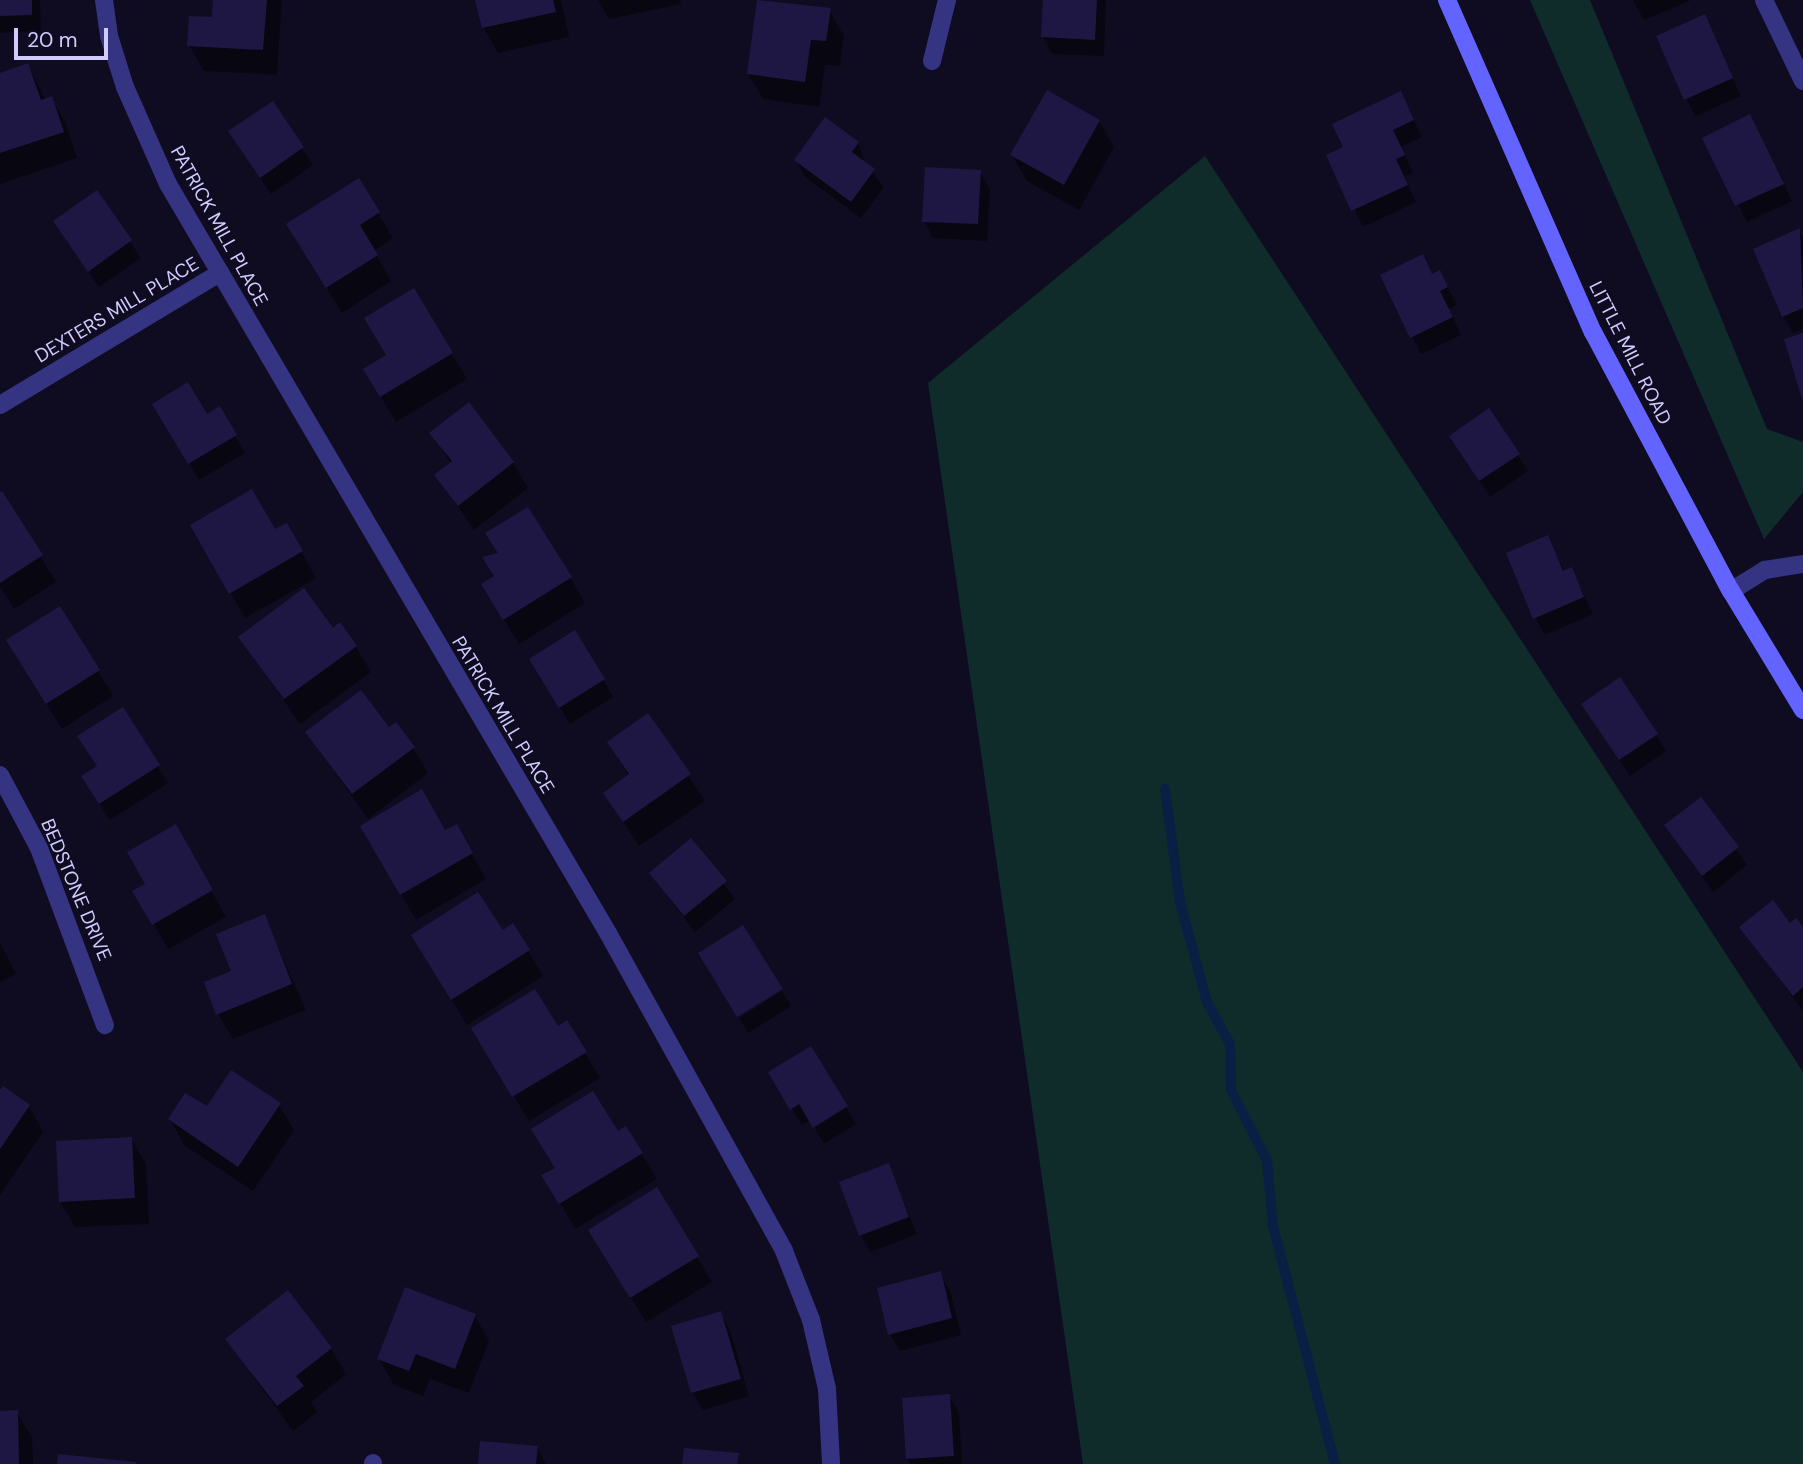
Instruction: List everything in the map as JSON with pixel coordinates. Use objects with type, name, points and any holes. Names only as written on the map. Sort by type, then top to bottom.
[{"type":"street","name":"PATRICK MILL PLACE","points":[[104,0],[109,36],[125,87],[168,184],[608,933],[784,1251],[811,1320],[827,1389],[831,1464]]},
{"type":"street","points":[[932,61],[947,0]]},
{"type":"street","name":"LITTLE MILL ROAD","points":[[1447,0],[1593,332],[1731,591],[1803,710]]},
{"type":"street","points":[[1765,0],[1803,81]]},
{"type":"street","name":"DEXTERS MILL PLACE","points":[[0,405],[220,273]]},
{"type":"street","points":[[1731,591],[1765,570],[1803,564]]},
{"type":"street","name":"BEDSTONE DRIVE","points":[[0,775],[39,848],[105,1025]]},
{"type":"green space","points":[[1530,0],[1590,0],[1767,429],[1803,442],[1803,492],[1764,539]]},
{"type":"green space","points":[[1205,156],[1803,1072],[1803,1464],[1083,1464],[928,383]]},
{"type":"building","points":[[0,0],[32,0],[32,15],[0,16]]},
{"type":"building","points":[[213,0],[267,0],[263,50],[187,46],[189,16],[212,17]]},
{"type":"building","points":[[475,0],[553,0],[556,12],[482,28]]},
{"type":"building","points":[[757,0],[831,8],[826,41],[811,40],[805,82],[747,74]]},
{"type":"building","points":[[1043,0],[1097,0],[1095,40],[1041,37]]},
{"type":"building","points":[[1705,14],[1733,78],[1684,100],[1656,36]]},
{"type":"building","points":[[28,63],[41,100],[52,96],[64,132],[0,153],[0,73]]},
{"type":"building","points":[[1047,90],[1100,120],[1064,185],[1010,155]]},
{"type":"building","points":[[1401,91],[1414,120],[1393,130],[1405,155],[1396,159],[1408,185],[1351,211],[1326,155],[1343,147],[1332,124]]},
{"type":"building","points":[[273,101],[304,147],[260,178],[228,131]]},
{"type":"building","points":[[1750,114],[1784,184],[1735,206],[1702,138]]},
{"type":"building","points":[[825,117],[859,142],[852,152],[875,169],[851,202],[794,160]]},
{"type":"building","points":[[925,167],[981,170],[978,224],[922,222]]},
{"type":"building","points":[[359,178],[380,212],[360,225],[378,255],[326,288],[286,224]]},
{"type":"building","points":[[97,190],[132,240],[88,272],[53,221]]},
{"type":"building","points":[[1800,228],[1803,308],[1782,317],[1753,249]]},
{"type":"building","points":[[1423,254],[1432,274],[1440,270],[1448,287],[1440,291],[1453,317],[1410,338],[1380,275]]},
{"type":"building","points":[[414,288],[453,353],[380,397],[363,369],[386,355],[364,318]]},
{"type":"building","points":[[1803,333],[1803,399],[1802,399],[1784,339]]},
{"type":"building","points":[[188,382],[207,414],[220,406],[237,435],[188,464],[152,404]]},
{"type":"building","points":[[469,402],[514,462],[458,506],[434,475],[452,461],[429,433]]},
{"type":"building","points":[[1489,408],[1520,454],[1479,481],[1449,436]]},
{"type":"building","points":[[252,489],[275,529],[287,523],[303,551],[229,594],[190,525]]},
{"type":"building","points":[[2,491],[43,555],[0,583],[0,492]]},
{"type":"building","points":[[528,507],[572,577],[503,620],[481,584],[494,576],[482,557],[498,553],[485,533]]},
{"type":"building","points":[[1548,535],[1563,571],[1572,567],[1584,597],[1533,619],[1506,553]]},
{"type":"building","points":[[304,588],[333,628],[340,622],[357,646],[284,699],[238,637]]},
{"type":"building","points":[[60,606],[100,670],[46,704],[6,640]]},
{"type":"building","points":[[575,630],[605,679],[559,708],[529,659]]},
{"type":"building","points":[[1620,677],[1658,734],[1619,760],[1581,704]]},
{"type":"building","points":[[361,690],[389,727],[396,722],[415,747],[352,794],[305,732]]},
{"type":"building","points":[[123,707],[160,765],[99,804],[81,776],[97,766],[77,736]]},
{"type":"building","points":[[648,713],[691,774],[623,822],[603,793],[629,774],[607,742]]},
{"type":"building","points":[[422,789],[445,830],[457,824],[473,853],[400,895],[360,826]]},
{"type":"building","points":[[1701,797],[1739,847],[1702,876],[1664,825]]},
{"type":"building","points":[[176,824],[213,890],[152,925],[132,891],[145,884],[127,852]]},
{"type":"building","points":[[691,838],[727,881],[684,916],[649,873]]},
{"type":"building","points":[[478,892],[503,930],[513,923],[530,950],[451,1000],[411,935]]},
{"type":"building","points":[[1773,900],[1790,923],[1796,918],[1803,927],[1803,987],[1793,996],[1739,927]]},
{"type":"building","points":[[265,914],[292,984],[216,1015],[204,982],[231,971],[216,934]]},
{"type":"building","points":[[743,925],[783,989],[737,1017],[698,953]]},
{"type":"building","points":[[535,989],[558,1026],[567,1020],[587,1052],[512,1097],[471,1028]]},
{"type":"building","points":[[811,1046],[848,1106],[813,1128],[799,1104],[790,1110],[768,1072]]},
{"type":"building","points":[[231,1070],[281,1103],[238,1167],[168,1119],[185,1093],[207,1106]]},
{"type":"building","points":[[3,1086],[30,1105],[0,1149],[0,1090]]},
{"type":"building","points":[[593,1091],[618,1131],[626,1126],[643,1153],[559,1204],[541,1175],[555,1168],[531,1129]]},
{"type":"building","points":[[132,1137],[135,1198],[59,1202],[56,1141]]},
{"type":"building","points":[[889,1163],[909,1217],[859,1236],[839,1182]]},
{"type":"building","points":[[657,1187],[699,1256],[630,1298],[588,1230]]},
{"type":"building","points":[[941,1271],[952,1318],[888,1335],[877,1288]]},
{"type":"building","points":[[405,1287],[476,1314],[455,1369],[416,1354],[409,1371],[377,1359]]},
{"type":"building","points":[[288,1290],[332,1348],[296,1376],[304,1386],[277,1406],[225,1339]]},
{"type":"building","points":[[721,1311],[741,1379],[691,1393],[671,1326]]},
{"type":"building","points":[[950,1394],[954,1456],[906,1459],[902,1398]]},
{"type":"building","points":[[18,1410],[19,1464],[0,1464],[0,1411]]},
{"type":"building","points":[[480,1441],[538,1446],[536,1464],[478,1464]]},
{"type":"building","points":[[684,1448],[739,1453],[737,1464],[682,1464]]},
{"type":"building","points":[[58,1454],[136,1462],[136,1464],[57,1464]]},
{"type":"waterway","points":[[1165,789],[1180,902],[1207,1002],[1230,1044],[1231,1090],[1267,1161],[1273,1226],[1335,1464]]}]
